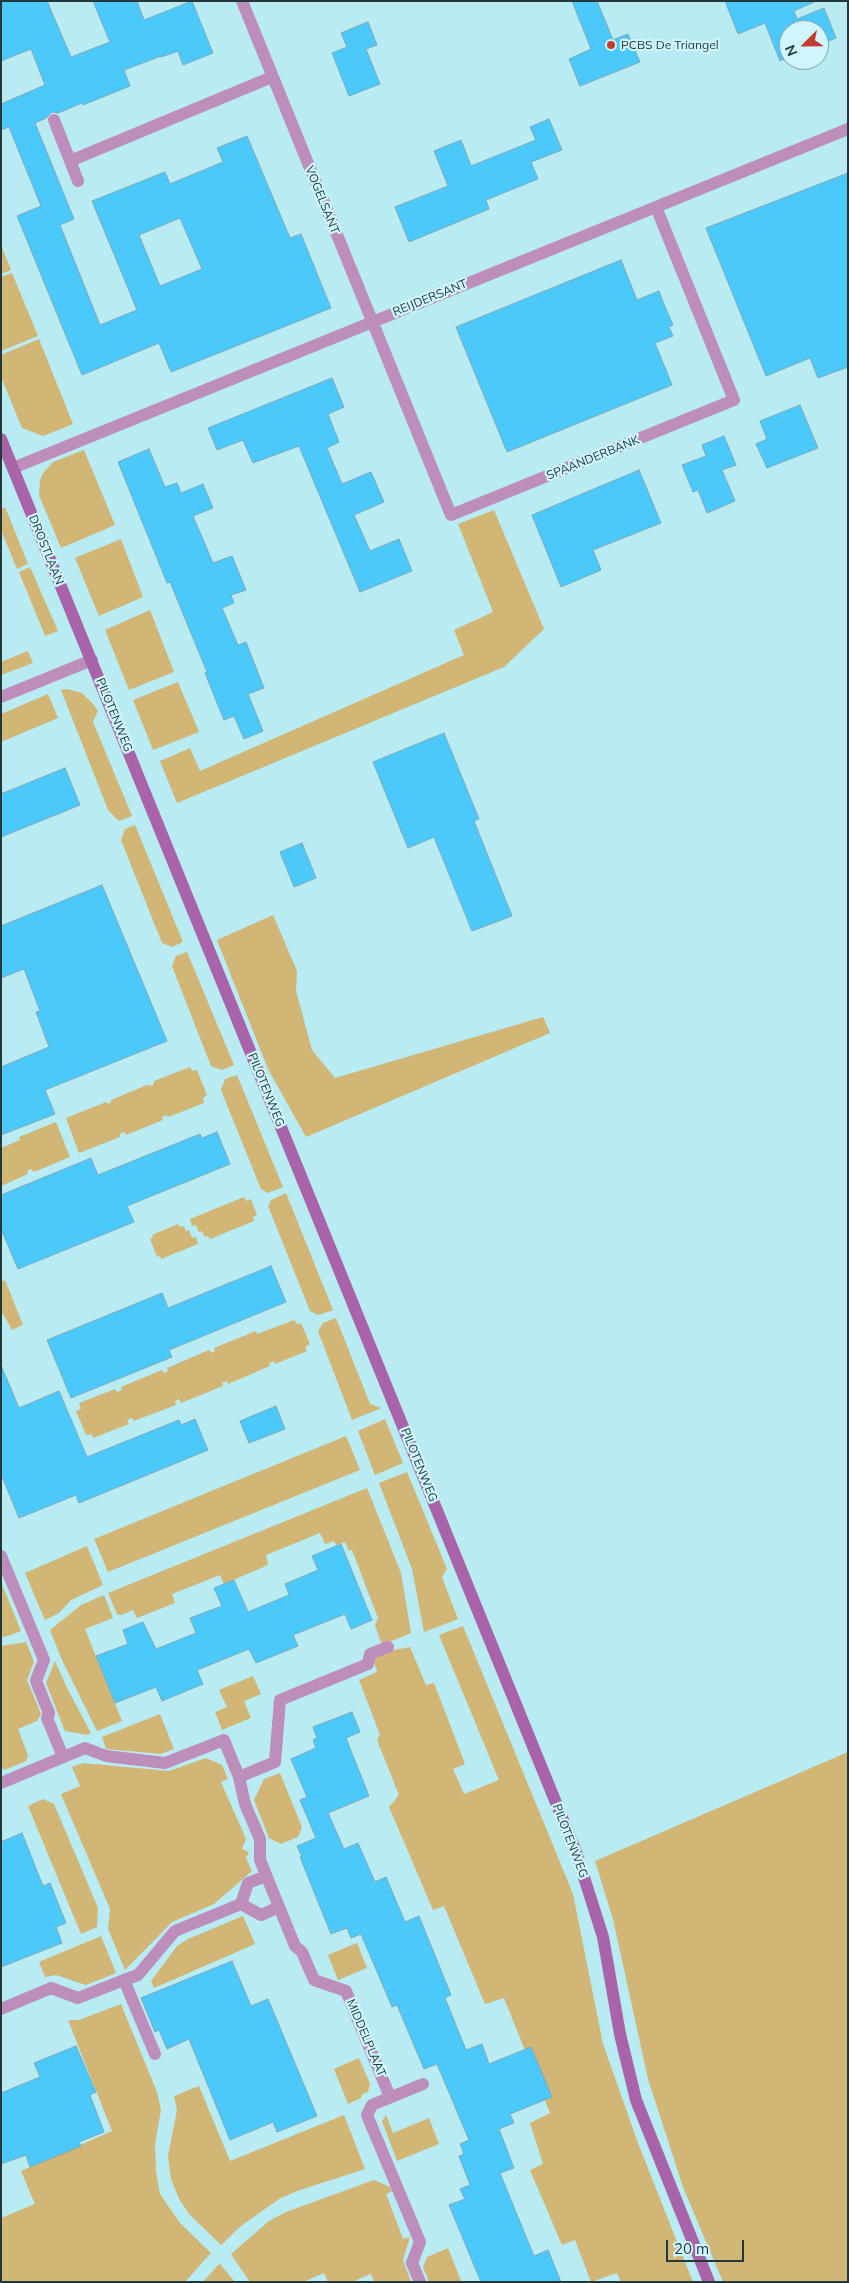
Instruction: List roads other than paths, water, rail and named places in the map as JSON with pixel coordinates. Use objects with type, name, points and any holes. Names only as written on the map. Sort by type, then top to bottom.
[{"type":"street","name":"VOGELSANT","points":[[242,1],[372,322]]},
{"type":"street","points":[[70,161],[272,77]]},
{"type":"street","points":[[54,120],[78,181]]},
{"type":"street","name":"REIJDERSANT","points":[[13,468],[848,129]]},
{"type":"street","name":"SPAANDERBANK","points":[[372,322],[451,515],[699,415],[734,400],[656,207]]},
{"type":"street","name":"DROSTLAAN","points":[[1,439],[92,660]]},
{"type":"street","points":[[1,697],[92,660]]},
{"type":"street","name":"PILOTENWEG","points":[[92,660],[576,1852],[603,1936],[620,2034],[636,2100],[709,2282]]},
{"type":"street","points":[[1,1556],[44,1660],[36,1681],[49,1713],[47,1718],[63,1757],[1,1783]]},
{"type":"street","points":[[239,1777],[275,1762],[280,1700],[368,1664],[370,1654],[388,1647]]},
{"type":"street","name":"MIDDELPLAAT","points":[[63,1757],[85,1748],[106,1756],[165,1763],[224,1740],[260,1839],[260,1860],[295,1946],[302,1952],[314,1980],[346,1991],[390,2097]]},
{"type":"street","points":[[1,2009],[50,1988],[78,1998],[138,1975],[175,1931],[241,1904],[248,1883],[266,1876]]},
{"type":"street","points":[[241,1904],[261,1915],[279,1907]]},
{"type":"street","points":[[124,1980],[155,2054]]},
{"type":"street","points":[[420,2282],[412,2263],[420,2242],[367,2115],[372,2105],[423,2084]]},
{"type":"place","name":"PCBS De Triangel","points":[[611,45]]}]
